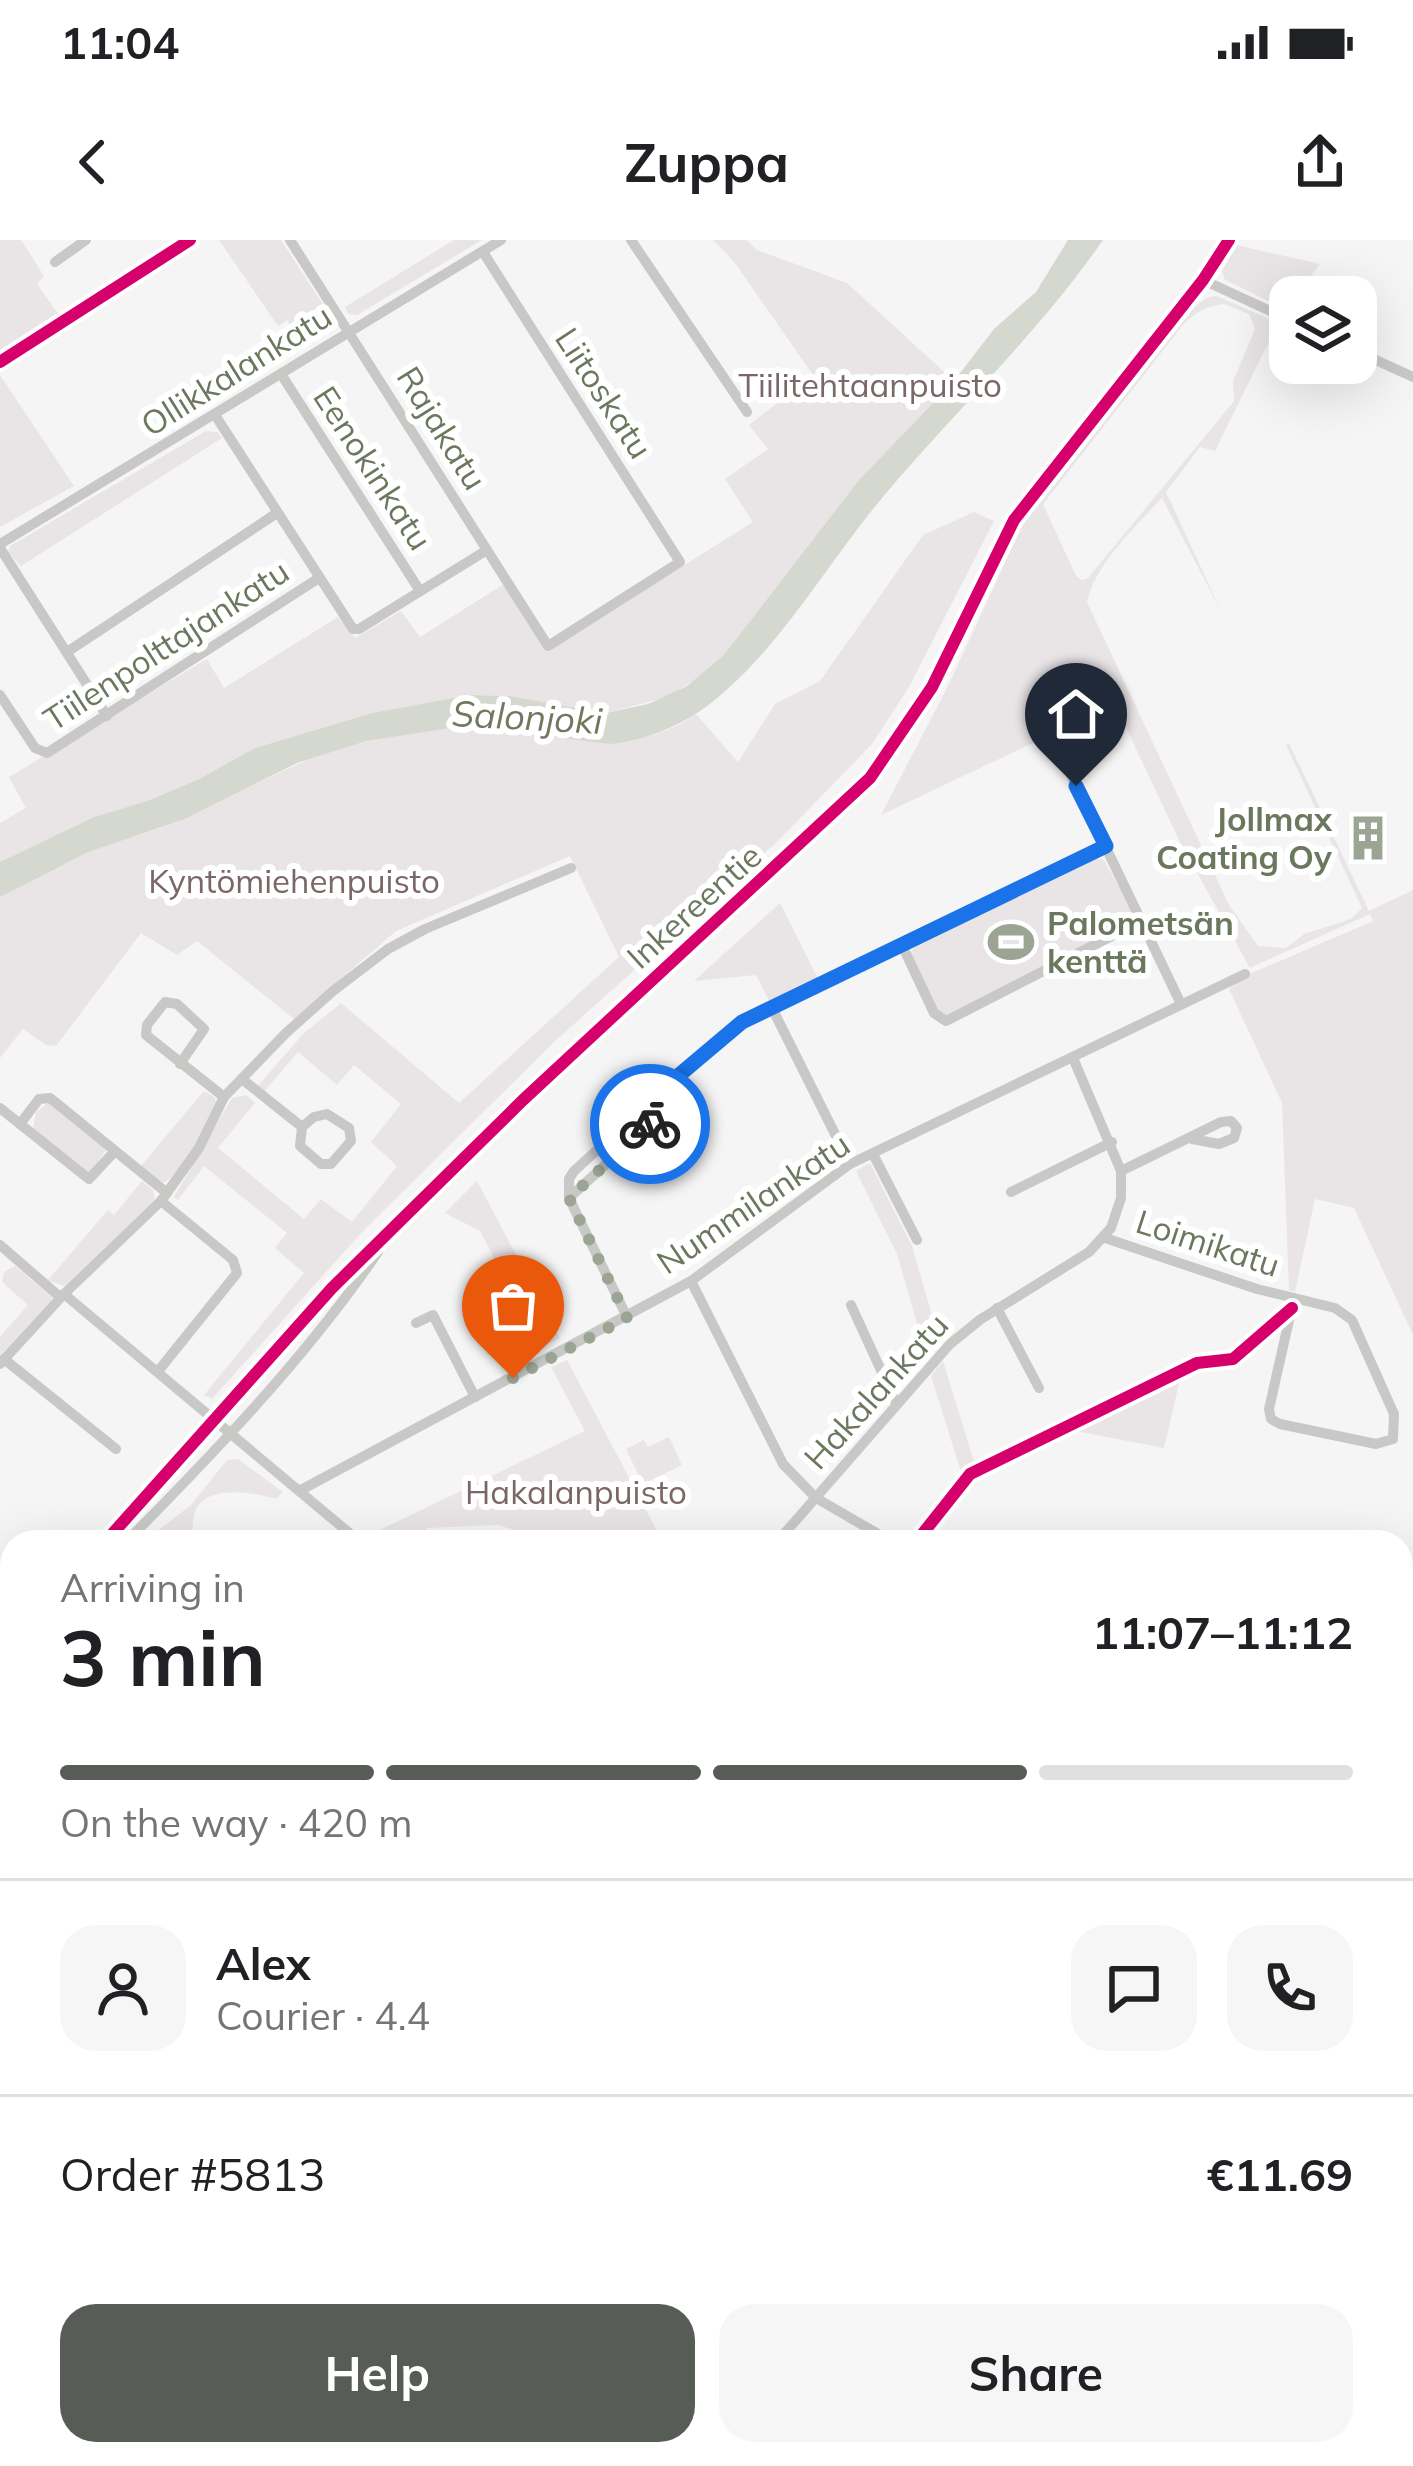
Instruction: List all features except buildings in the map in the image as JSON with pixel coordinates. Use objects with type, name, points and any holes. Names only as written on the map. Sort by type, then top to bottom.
[{"type":"main road","points":[[0,1644],[0,1664]]},
{"type":"street","points":[[55,262],[84,240]]},
{"type":"street","name":"Rajakatu","points":[[290,240],[548,646]]},
{"type":"street","name":"Ollikkalankatu","points":[[0,546],[501,240]]},
{"type":"street","points":[[631,240],[747,412]]},
{"type":"street","name":"Inkereentie","points":[[116,1530],[306,1316],[523,1100],[870,778],[932,687],[1014,520],[1203,280],[1229,240]]},
{"type":"street","name":"Liitoskatu","points":[[483,252],[680,562],[548,646]]},
{"type":"street","points":[[1203,280],[1269,310]]},
{"type":"street","points":[[1377,360],[1413,377]]},
{"type":"street","name":"Eenokinkatu","points":[[280,374],[420,591]]},
{"type":"street","points":[[215,415],[353,629],[487,550]]},
{"type":"street","points":[[67,652],[277,513]]},
{"type":"street","points":[[0,546],[107,716]]},
{"type":"street","name":"Tiilenpolttajankatu","points":[[0,695],[40,753],[56,750],[319,578]]},
{"type":"street","points":[[1061,756],[1181,1004]]},
{"type":"street","points":[[627,1318],[569,1198],[663,1112],[678,1076],[733,1027],[1106,846]]},
{"type":"street","points":[[116,1449],[2,1361],[62,1295],[164,1197],[199,1148],[224,1097],[302,1019],[388,949],[469,909],[571,868]]},
{"type":"street","points":[[902,945],[934,1013],[946,1021],[1143,920]]},
{"type":"street","name":"Nummilankatu","points":[[299,1491],[691,1281],[850,1164],[1245,974]]},
{"type":"street","points":[[180,1064],[204,1029],[177,1004],[165,1002],[147,1025],[146,1035],[180,1064],[224,1097]]},
{"type":"street","points":[[772,1008],[850,1164]]},
{"type":"street","points":[[1073,1058],[1121,1171],[1119,1208],[1105,1238]]},
{"type":"street","points":[[242,1078],[302,1127]]},
{"type":"street","points":[[20,1124],[39,1099],[50,1097],[233,1260],[237,1274],[159,1370]]},
{"type":"street","points":[[0,1108],[89,1179],[115,1151]]},
{"type":"street","points":[[331,1115],[351,1131],[351,1141],[331,1164],[321,1164],[300,1146],[302,1127],[314,1117],[331,1115]]},
{"type":"street","points":[[1121,1171],[1192,1139]]},
{"type":"street","points":[[1011,1192],[1112,1142]]},
{"type":"street","points":[[873,1154],[917,1240]]},
{"type":"street","name":"Inkereentie","points":[[136,1530],[341,1302],[391,1234]]},
{"type":"street","name":"Loimikatu","points":[[1105,1238],[1336,1308],[1352,1320],[1394,1414],[1395,1434],[1389,1442],[1376,1444],[1271,1419],[1269,1409],[1294,1298]]},
{"type":"street","name":"Hakalankatu","points":[[788,1530],[950,1344],[1105,1238]]},
{"type":"street","points":[[0,1267],[5,1250],[159,1370],[346,1530]]},
{"type":"street","points":[[691,1281],[783,1464],[816,1498],[871,1530]]},
{"type":"street","points":[[851,1305],[896,1403]]},
{"type":"street","points":[[997,1308],[1039,1388]]},
{"type":"street","points":[[416,1323],[446,1309]]},
{"type":"street","points":[[433,1315],[475,1397]]},
{"type":"green space","points":[[0,240],[21,240],[44,276],[37,284],[63,321],[0,362]]},
{"type":"green space","points":[[219,240],[281,240],[324,306],[291,326],[287,320],[278,326]]},
{"type":"green space","points":[[454,240],[482,240],[357,315],[348,314],[345,307]]},
{"type":"green space","name":"Tiilitehtaanpuisto","points":[[713,240],[746,240],[757,250],[847,283],[954,381],[859,480],[709,671],[667,697],[606,713],[509,696],[469,695],[372,713],[255,748],[199,779],[94,817],[0,862],[0,823],[26,808],[9,777],[207,659],[224,688],[338,617],[355,638],[401,611],[420,637],[504,584],[546,652],[753,522],[725,479],[768,449],[749,425],[813,375],[735,263]]},
{"type":"green space","points":[[1236,245],[1320,264],[1311,276],[1269,276],[1269,301],[1225,280],[1222,271]]},
{"type":"green space","points":[[1217,296],[1269,319],[1269,341],[1215,451],[1200,447],[1166,492],[1222,613],[1162,498],[1108,560],[1087,602],[1229,905],[1258,946],[1286,948],[1304,934],[1351,919],[1362,908],[1289,743],[1369,911],[1413,890],[1413,1335],[1354,1208],[1315,1199],[1295,1292],[1289,1290],[1282,1103],[1229,989],[1247,975],[1373,921],[1370,914],[1250,968],[1179,840],[1115,704],[881,815],[948,686],[1027,515],[1186,313]],"holes":[[[1224,304],[1249,314],[1255,329],[1233,381],[1234,401],[1088,578],[1076,576],[1043,504],[1187,321],[1206,308]]]},
{"type":"green space","points":[[0,375],[74,486],[0,527]]},
{"type":"green space","points":[[206,431],[222,438],[21,566],[8,552],[10,546]]},
{"type":"green space","name":"Kyntömiehenpuisto","points":[[974,512],[994,521],[909,687],[872,744],[780,839],[553,1043],[362,1232],[212,1399],[204,1395],[304,1273],[275,1248],[287,1233],[204,1166],[178,1200],[174,1197],[232,1098],[246,1095],[255,1103],[218,1148],[304,1219],[321,1199],[352,1222],[397,1166],[371,1142],[401,1104],[354,1065],[337,1085],[298,1052],[263,1093],[257,1087],[303,1034],[341,1003],[459,1103],[619,957],[570,856],[396,931],[294,1019],[197,941],[177,955],[141,933],[56,1046],[46,1045],[23,1029],[0,1058],[0,897],[78,856],[174,823],[323,754],[418,730],[463,726],[612,741],[669,729],[696,714],[738,762],[775,704],[820,681],[923,535]]},
{"type":"green space","points":[[1096,858],[1104,860],[1133,912],[1130,922],[945,1016],[939,1012],[911,954],[915,944]]},
{"type":"green space","points":[[780,903],[818,979],[769,1001],[756,975],[694,981]]},
{"type":"green space","points":[[204,1091],[216,1104],[188,1158],[163,1183],[141,1166]]},
{"type":"green space","points":[[48,1103],[106,1150],[90,1173],[33,1129],[36,1112]]},
{"type":"green space","points":[[870,1163],[912,1246],[940,1343],[926,1355],[897,1254],[856,1171]]},
{"type":"green space","points":[[142,1181],[153,1190],[155,1200],[64,1286],[48,1280],[108,1210],[114,1215]]},
{"type":"green space","points":[[477,1181],[560,1338],[541,1348],[480,1231],[445,1213]]},
{"type":"green space","points":[[15,1266],[53,1298],[0,1356],[0,1337],[28,1305],[2,1282],[4,1272]]},
{"type":"green space","name":"Hakalanpuisto","points":[[567,1360],[657,1530],[513,1530],[499,1525],[380,1530],[585,1431],[551,1367]]},
{"type":"green space","points":[[943,1361],[975,1465],[963,1478],[931,1376]]},
{"type":"green space","points":[[1181,1375],[1164,1448],[1065,1429]]},
{"type":"green space","points":[[669,1437],[682,1465],[643,1484],[626,1449],[644,1440],[648,1447]]},
{"type":"green space","points":[[238,1459],[283,1492],[276,1499],[243,1493],[209,1497],[195,1512],[193,1530],[159,1530],[191,1505],[227,1460]]},
{"type":"water","name":"Salonjoki","points":[[1068,240],[1103,240],[1024,340],[882,498],[759,658],[689,718],[651,735],[611,744],[462,726],[366,741],[297,763],[185,819],[88,852],[0,897],[0,862],[94,817],[199,779],[255,748],[372,713],[469,695],[509,696],[606,713],[648,704],[687,686],[723,656],[859,480],[954,381],[994,329],[1036,292]]},
{"type":"cycle path","points":[[0,362],[190,240]]},
{"type":"cycle path","points":[[116,1530],[332,1288],[523,1100],[870,778],[932,687],[1014,520],[1203,280],[1229,240]]},
{"type":"cycle path","points":[[926,1530],[970,1474],[1197,1363],[1233,1359],[1292,1308]]},
{"type":"way so far","points":[[513,1378],[627,1318],[569,1198],[650,1124]]},
{"type":"place","name":"Jollmax Coating Oy","points":[[1368,838]]},
{"type":"place","name":"Palometsän kenttä","points":[[1011,942]]},
{"type":"route","points":[[650,1124],[669,1102],[678,1076],[742,1022],[1106,846],[1076,786]]}]
